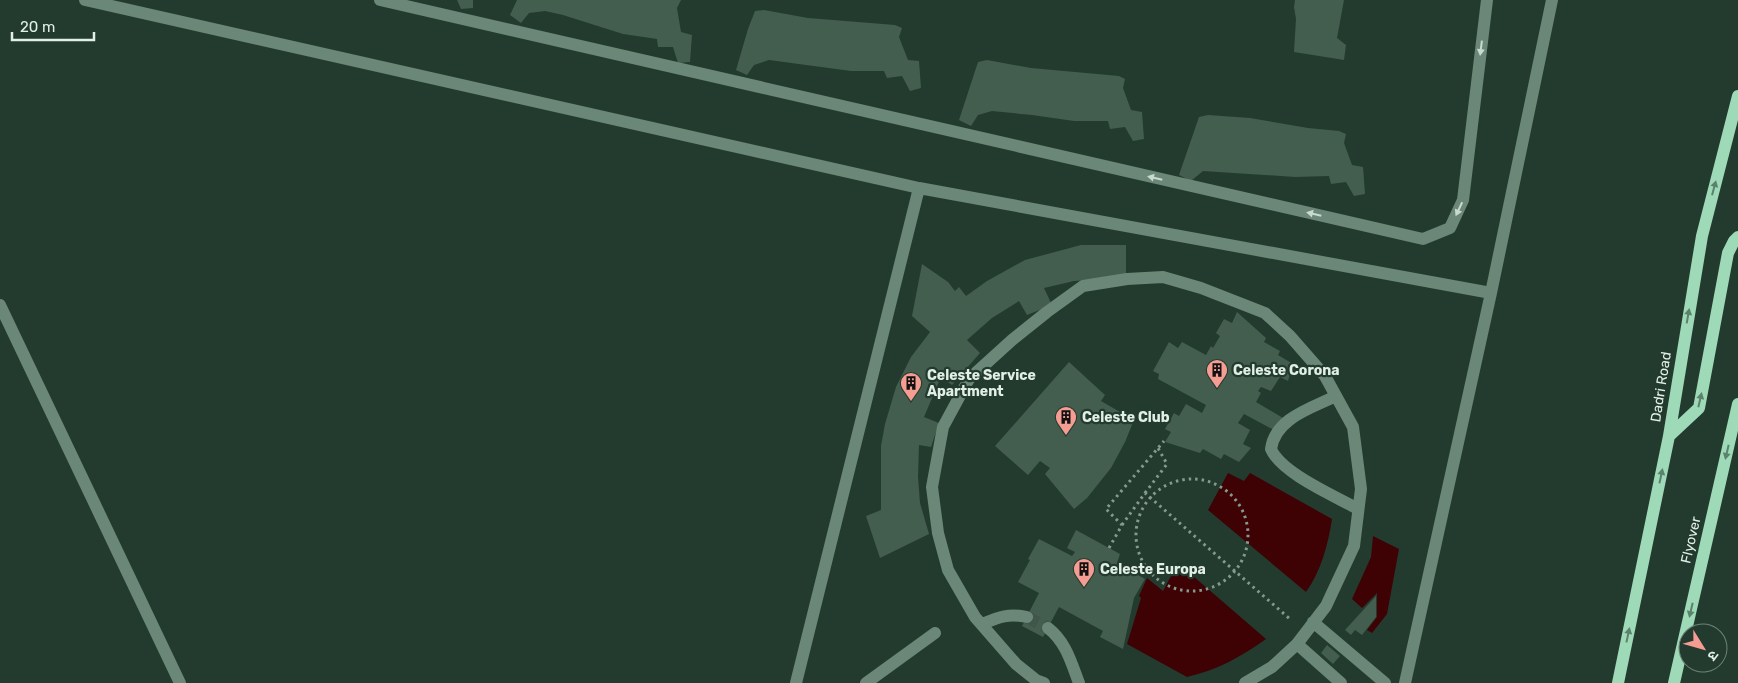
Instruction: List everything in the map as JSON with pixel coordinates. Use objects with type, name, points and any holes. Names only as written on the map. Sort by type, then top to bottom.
[{"type":"main road","name":"Dadri Road","points":[[1618,683],[1669,436],[1702,236],[1738,96]]},
{"type":"main road","points":[[1669,436],[1699,408],[1728,253],[1738,237]]},
{"type":"main road","name":"Flyover","points":[[1674,683],[1738,404]]},
{"type":"street","points":[[85,0],[919,188],[1490,293]]},
{"type":"street","points":[[380,0],[1423,239],[1450,228],[1463,200],[1487,0]]},
{"type":"street","points":[[1405,683],[1552,0]]},
{"type":"street","points":[[796,683],[919,188]]},
{"type":"street","points":[[1044,683],[1036,680],[1016,664],[976,617],[948,570],[938,533],[932,487],[943,427],[969,379],[1012,340],[1083,286],[1127,279],[1163,278],[1201,288],[1265,313],[1290,336],[1325,376],[1353,427],[1360,489],[1354,546],[1326,606],[1297,644],[1272,667],[1245,683]]},
{"type":"street","points":[[0,305],[180,683]]},
{"type":"street","points":[[1336,396],[1289,419],[1272,443],[1271,449],[1281,464],[1296,475],[1358,509]]},
{"type":"street","points":[[982,624],[1002,616],[1017,615],[1027,617]]},
{"type":"street","points":[[1309,627],[1385,683]]},
{"type":"street","points":[[1048,628],[1057,634],[1062,642],[1079,683]]},
{"type":"street","points":[[866,683],[935,633]]},
{"type":"street","points":[[1297,644],[1341,683]]},
{"type":"path","points":[[1122,524],[1106,509],[1164,441]]},
{"type":"path","points":[[1109,548],[1122,524],[1166,464],[1158,448]]},
{"type":"path","points":[[1189,478],[1211,481],[1230,492],[1244,509],[1250,531],[1246,553],[1236,571],[1217,586],[1196,592],[1174,589],[1154,578],[1141,560],[1135,538],[1138,516],[1149,497],[1167,484],[1189,478]]},
{"type":"path","points":[[1145,493],[1236,571],[1309,627]]},
{"type":"shaded area","points":[[1228,473],[1244,481],[1250,473],[1332,519],[1323,557],[1316,575],[1306,592],[1208,510]]},
{"type":"shaded area","points":[[1373,536],[1399,549],[1387,614],[1372,633],[1367,630],[1377,617],[1377,593],[1362,608],[1352,599],[1371,557]]},
{"type":"shaded area","points":[[1178,563],[1266,639],[1228,662],[1208,671],[1187,677],[1127,644],[1141,598],[1139,596],[1147,578],[1163,591]]},
{"type":"building","points":[[457,0],[473,0],[473,8],[461,9]]},
{"type":"building","points":[[517,0],[681,0],[677,8],[681,32],[692,35],[690,62],[678,63],[673,47],[658,47],[657,39],[623,34],[563,15],[545,11],[529,13],[521,23],[510,15]]},
{"type":"building","points":[[1295,0],[1344,0],[1337,38],[1346,45],[1344,60],[1294,52]]},
{"type":"building","points":[[764,10],[808,18],[895,25],[902,28],[899,37],[908,60],[919,61],[921,88],[910,91],[902,76],[887,78],[884,71],[851,71],[769,60],[754,65],[747,75],[736,70],[755,11]]},
{"type":"building","points":[[987,60],[1031,68],[1119,76],[1125,79],[1123,88],[1131,110],[1142,112],[1144,139],[1133,141],[1125,127],[1110,129],[1108,121],[1074,121],[992,111],[978,115],[971,126],[959,120],[978,62]]},
{"type":"building","points":[[1208,115],[1250,118],[1308,128],[1339,131],[1346,134],[1344,143],[1352,165],[1363,167],[1365,194],[1354,196],[1346,182],[1331,184],[1329,176],[1295,177],[1203,171],[1191,181],[1179,175],[1199,117]]},
{"type":"building","name":"Celeste Service Apartment","points":[[1081,245],[1126,245],[1126,278],[1074,281],[1044,288],[1052,305],[1027,315],[1019,301],[992,318],[967,340],[980,353],[952,385],[941,377],[924,417],[939,423],[931,447],[919,445],[918,477],[920,503],[929,534],[880,558],[866,516],[881,510],[881,446],[885,424],[896,387],[911,357],[930,332],[912,316],[922,264],[948,282],[955,291],[959,287],[966,296],[987,281],[1025,260]]},
{"type":"building","name":"Celeste Corona","points":[[1237,312],[1266,338],[1264,342],[1280,351],[1278,355],[1293,364],[1288,381],[1280,377],[1271,391],[1261,387],[1258,391],[1261,393],[1256,402],[1283,418],[1276,431],[1244,414],[1238,423],[1250,430],[1243,444],[1251,448],[1239,462],[1224,454],[1221,459],[1203,449],[1200,453],[1165,442],[1171,432],[1165,429],[1174,413],[1179,416],[1186,404],[1202,413],[1206,405],[1158,379],[1159,374],[1153,371],[1169,342],[1178,348],[1182,342],[1206,355],[1220,336],[1216,333],[1224,319],[1232,323]]},
{"type":"building","name":"Celeste Club","points":[[1069,362],[1105,395],[1101,401],[1134,420],[1111,468],[1087,498],[1074,509],[1045,474],[1050,468],[1040,461],[1028,475],[995,446]]},
{"type":"building","name":"Celeste Europa","points":[[1076,530],[1120,554],[1117,563],[1145,579],[1134,598],[1123,649],[1100,637],[1103,631],[1059,607],[1043,637],[1022,626],[1039,593],[1018,582],[1039,539],[1072,556],[1075,552],[1067,548]]},
{"type":"building","points":[[1376,596],[1376,617],[1362,635],[1355,630],[1351,635],[1345,630]]},
{"type":"building","points":[[1327,645],[1340,656],[1333,664],[1321,653]]},
{"type":"tunnel","points":[[1027,617],[1048,628]]},
{"type":"place","name":"Celeste Corona","points":[[1217,389]]},
{"type":"place","name":"Celeste Service Apartment","points":[[911,402]]},
{"type":"place","name":"Celeste Club","points":[[1066,436]]},
{"type":"place","name":"Celeste Europa","points":[[1084,588]]}]
